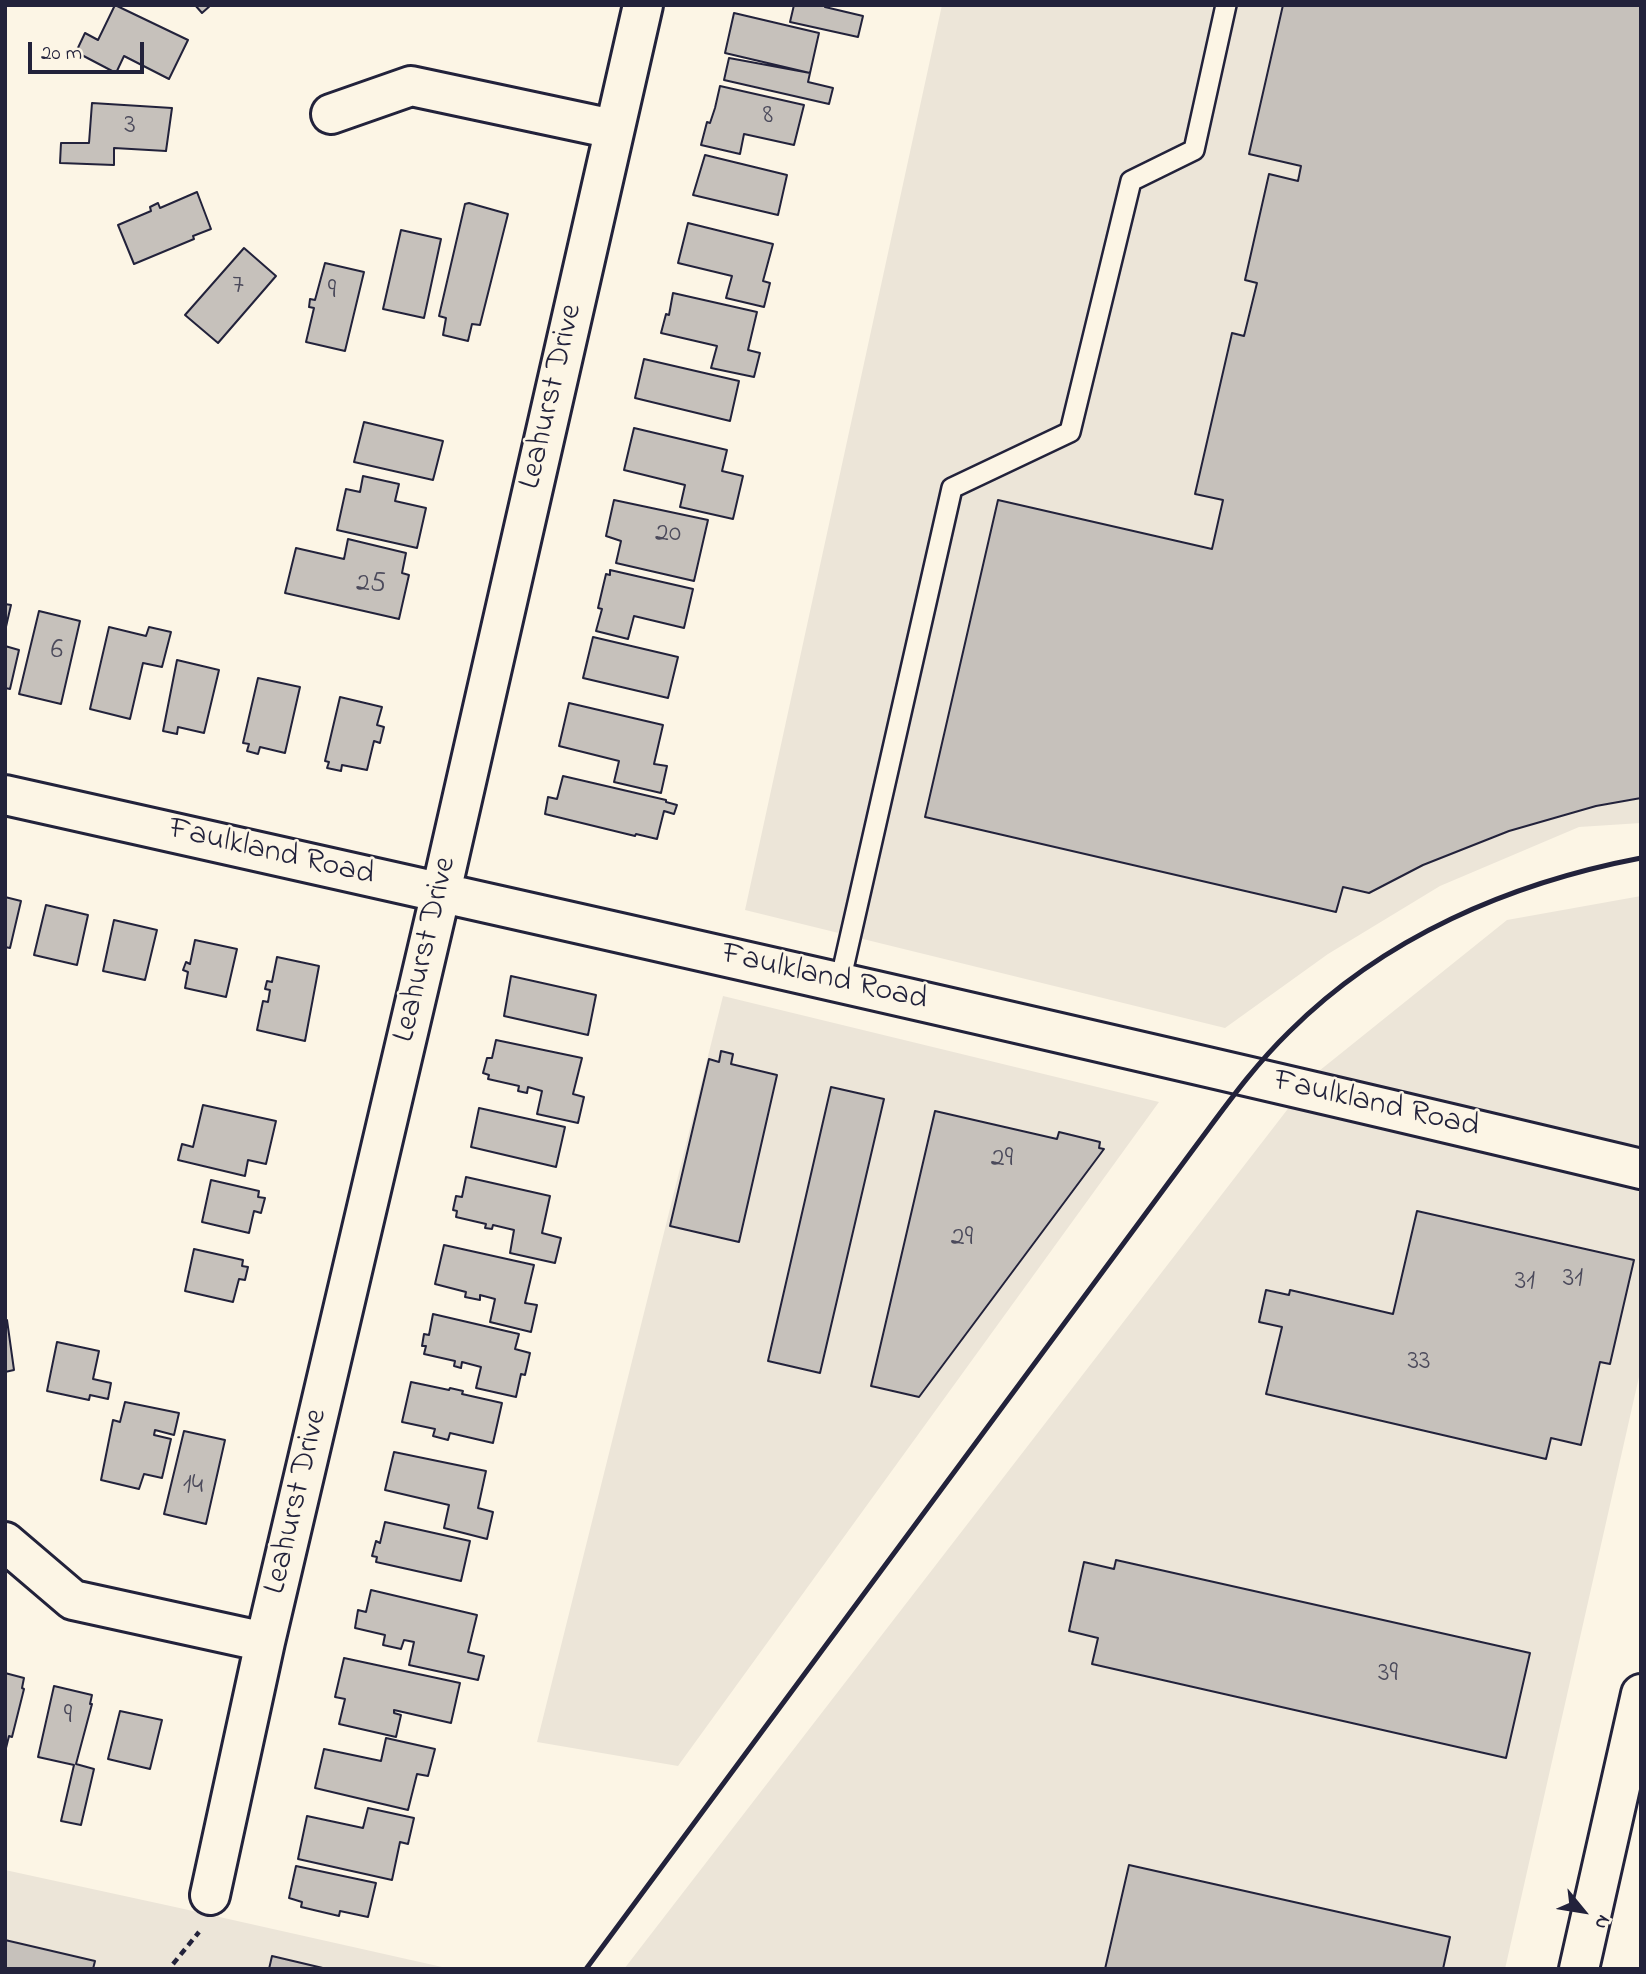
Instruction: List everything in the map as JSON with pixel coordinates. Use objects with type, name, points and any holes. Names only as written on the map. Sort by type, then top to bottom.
[{"type":"street","name":"Leahurst Drive","points":[[211,1895],[265,1642],[441,892],[643,5]]},
{"type":"street","points":[[331,114],[411,86],[613,129]]},
{"type":"street","name":"Faulkland Road","points":[[5,795],[1249,1075],[1641,1169]]},
{"type":"street","points":[[5,1542],[73,1600],[265,1642]]},
{"type":"street","points":[[1579,1969],[1641,1694]]},
{"type":"lane","points":[[840,982],[952,488],[1070,432],[1131,181],[1194,150],[1226,5]]},
{"type":"shaded area","points":[[942,5],[1641,5],[1641,823],[1579,827],[1440,886],[1328,954],[1225,1028],[745,910]]},
{"type":"shaded area","points":[[1641,896],[1641,1368],[1505,1969],[624,1969],[1314,1075],[1507,920]]},
{"type":"shaded area","points":[[723,996],[1159,1102],[678,1766],[537,1742]]},
{"type":"shaded area","points":[[5,1870],[175,1907],[451,1969],[5,1969]]},
{"type":"building","points":[[115,5],[188,40],[169,79],[124,56],[116,73],[76,52],[85,33],[98,40]]},
{"type":"building","points":[[195,5],[211,5],[202,13]]},
{"type":"building","points":[[794,5],[825,5],[863,16],[858,37],[790,22]]},
{"type":"building","points":[[1283,5],[1641,5],[1641,798],[1596,806],[1509,831],[1423,865],[1369,893],[1343,887],[1336,912],[925,817],[998,500],[1212,549],[1223,500],[1195,494],[1232,333],[1244,336],[1257,283],[1245,280],[1269,174],[1298,181],[1301,166],[1249,154]]},
{"type":"building","points":[[734,13],[819,33],[810,73],[725,53]]},
{"type":"building","points":[[729,58],[810,73],[808,82],[833,88],[829,104],[724,80]]},
{"type":"building","points":[[720,86],[804,105],[794,145],[744,134],[740,154],[701,145]]},
{"type":"building","points":[[92,103],[172,108],[166,151],[114,148],[114,165],[60,163],[61,143],[89,143]]},
{"type":"building","points":[[705,155],[787,175],[778,215],[693,195]]},
{"type":"building","points":[[197,192],[211,229],[134,264],[118,225],[151,211],[150,207],[158,203],[160,208]]},
{"type":"building","points":[[465,204],[508,214],[480,325],[472,324],[468,341],[443,335],[446,318],[439,316]]},
{"type":"building","points":[[688,223],[773,244],[763,281],[770,283],[764,307],[726,298],[732,276],[678,263]]},
{"type":"building","points":[[401,230],[441,239],[424,318],[383,309]]},
{"type":"building","points":[[244,248],[276,276],[218,343],[185,315]]},
{"type":"building","points":[[325,263],[364,272],[345,351],[306,342],[314,308],[309,307],[310,299],[315,300]]},
{"type":"building","points":[[673,293],[757,312],[748,350],[760,353],[754,377],[711,368],[717,346],[661,333],[666,314],[669,315]]},
{"type":"building","points":[[644,359],[739,381],[730,421],[635,398]]},
{"type":"building","points":[[364,422],[443,441],[433,480],[354,462]]},
{"type":"building","points":[[634,428],[727,450],[722,471],[743,476],[733,519],[680,507],[685,485],[624,470]]},
{"type":"building","points":[[363,476],[399,484],[395,501],[426,508],[417,548],[337,530],[346,489],[360,492]]},
{"type":"building","points":[[614,500],[708,520],[694,581],[616,563],[621,541],[606,536]]},
{"type":"building","points":[[348,539],[406,553],[402,573],[409,575],[399,619],[285,593],[296,548],[344,559]]},
{"type":"building","points":[[610,570],[693,589],[684,628],[634,616],[628,639],[596,631],[602,609],[598,608],[606,574],[610,575]]},
{"type":"building","points":[[5,604],[11,605],[5,631]]},
{"type":"building","points":[[39,611],[80,621],[61,704],[19,694]]},
{"type":"building","points":[[109,627],[146,636],[149,627],[171,632],[162,667],[143,663],[130,719],[90,709]]},
{"type":"building","points":[[593,637],[678,657],[668,698],[583,678]]},
{"type":"building","points":[[5,646],[19,650],[10,689],[5,688]]},
{"type":"building","points":[[177,660],[219,670],[204,733],[178,727],[177,734],[163,731]]},
{"type":"building","points":[[258,678],[300,687],[285,753],[260,747],[258,754],[247,751],[249,744],[243,743]]},
{"type":"building","points":[[340,697],[382,707],[377,725],[384,727],[380,743],[374,741],[367,770],[342,765],[341,771],[327,768],[329,762],[325,761]]},
{"type":"building","points":[[569,703],[663,725],[654,764],[667,766],[661,793],[614,782],[619,761],[559,746]]},
{"type":"building","points":[[563,776],[666,800],[677,805],[674,814],[664,811],[657,839],[545,814],[548,797],[557,799]]},
{"type":"building","points":[[5,897],[21,901],[10,948],[5,947]]},
{"type":"building","points":[[46,905],[88,915],[77,965],[34,955]]},
{"type":"building","points":[[114,920],[157,930],[145,980],[103,971]]},
{"type":"building","points":[[195,940],[237,949],[226,997],[185,988],[188,972],[183,970],[186,962],[190,964]]},
{"type":"building","points":[[277,957],[319,966],[305,1041],[257,1030],[263,1001],[268,1002],[270,990],[265,989],[267,981],[272,982]]},
{"type":"building","points":[[511,976],[596,995],[588,1035],[504,1016]]},
{"type":"building","points":[[496,1040],[582,1058],[573,1094],[584,1097],[578,1123],[537,1114],[542,1091],[528,1087],[527,1093],[518,1091],[519,1086],[488,1079],[489,1075],[483,1073],[487,1058],[492,1058]]},
{"type":"building","points":[[721,1051],[733,1054],[731,1064],[777,1075],[739,1242],[670,1226],[709,1059],[719,1062]]},
{"type":"building","points":[[831,1087],[884,1099],[820,1373],[768,1361]]},
{"type":"building","points":[[203,1105],[276,1121],[266,1164],[248,1160],[245,1176],[178,1160],[182,1144],[193,1147]]},
{"type":"building","points":[[479,1108],[565,1127],[556,1167],[471,1147]]},
{"type":"building","points":[[935,1111],[1057,1139],[1059,1132],[1100,1142],[1099,1148],[1104,1149],[919,1397],[871,1386]]},
{"type":"building","points":[[466,1177],[550,1196],[542,1233],[561,1238],[555,1263],[510,1253],[514,1230],[493,1225],[492,1229],[485,1228],[486,1224],[456,1217],[457,1211],[453,1210],[456,1196],[462,1197]]},
{"type":"building","points":[[211,1180],[259,1191],[258,1197],[265,1198],[261,1213],[254,1211],[249,1233],[202,1222]]},
{"type":"building","points":[[1417,1211],[1634,1260],[1610,1364],[1600,1362],[1581,1445],[1551,1438],[1546,1459],[1266,1394],[1282,1327],[1259,1322],[1266,1290],[1289,1295],[1290,1290],[1393,1314]]},
{"type":"building","points":[[444,1245],[534,1265],[525,1303],[537,1305],[531,1332],[490,1322],[495,1299],[480,1295],[480,1300],[465,1297],[466,1292],[435,1284]]},
{"type":"building","points":[[194,1249],[243,1260],[242,1266],[248,1267],[245,1280],[239,1279],[233,1302],[185,1291]]},
{"type":"building","points":[[433,1314],[519,1334],[515,1349],[530,1353],[525,1375],[521,1374],[516,1397],[476,1388],[481,1367],[462,1362],[461,1368],[454,1366],[455,1361],[424,1354],[424,1334],[429,1335]]},
{"type":"building","points":[[7,1320],[14,1370],[5,1372],[5,1321]]},
{"type":"building","points":[[57,1342],[99,1351],[93,1379],[111,1383],[108,1399],[90,1395],[89,1400],[47,1391]]},
{"type":"building","points":[[411,1382],[463,1391],[462,1394],[502,1403],[493,1443],[450,1433],[448,1440],[433,1436],[435,1429],[402,1422]]},
{"type":"building","points":[[125,1402],[179,1413],[174,1435],[155,1430],[154,1435],[171,1439],[162,1478],[144,1474],[139,1489],[101,1480],[113,1420],[120,1422]]},
{"type":"building","points":[[184,1431],[225,1440],[206,1524],[164,1514]]},
{"type":"building","points":[[394,1452],[486,1471],[478,1508],[493,1512],[487,1539],[444,1528],[449,1505],[385,1490]]},
{"type":"building","points":[[385,1522],[470,1541],[461,1581],[376,1562],[377,1557],[372,1556],[376,1541],[380,1543]]},
{"type":"building","points":[[1116,1560],[1530,1653],[1506,1758],[1092,1664],[1098,1638],[1069,1631],[1084,1562],[1114,1569]]},
{"type":"building","points":[[371,1590],[477,1615],[468,1652],[484,1656],[478,1680],[409,1665],[414,1642],[404,1640],[401,1649],[383,1645],[385,1635],[355,1628],[358,1610],[366,1612]]},
{"type":"building","points":[[344,1658],[460,1683],[451,1723],[394,1710],[394,1713],[401,1715],[396,1737],[339,1724],[345,1699],[335,1697]]},
{"type":"building","points":[[5,1673],[24,1678],[24,1689],[12,1737],[9,1736],[5,1752]]},
{"type":"building","points":[[54,1686],[92,1695],[76,1764],[94,1769],[81,1825],[61,1821],[74,1765],[38,1757]]},
{"type":"building","points":[[120,1711],[162,1720],[150,1769],[108,1759]]},
{"type":"building","points":[[386,1738],[435,1749],[428,1776],[417,1774],[408,1810],[315,1788],[324,1749],[381,1761]]},
{"type":"building","points":[[368,1808],[414,1818],[408,1844],[400,1842],[392,1880],[298,1859],[307,1816],[363,1828]]},
{"type":"building","points":[[1129,1865],[1450,1937],[1443,1969],[1105,1969]]},
{"type":"building","points":[[296,1866],[376,1883],[368,1917],[340,1911],[339,1916],[301,1907],[302,1902],[289,1898]]},
{"type":"building","points":[[5,1940],[95,1961],[93,1969],[5,1969]]},
{"type":"building","points":[[272,1956],[327,1969],[269,1969]]},
{"type":"railway","points":[[586,1969],[1217,1117],[1276,1045],[1326,998],[1366,968],[1451,919],[1544,882],[1641,858]]}]
